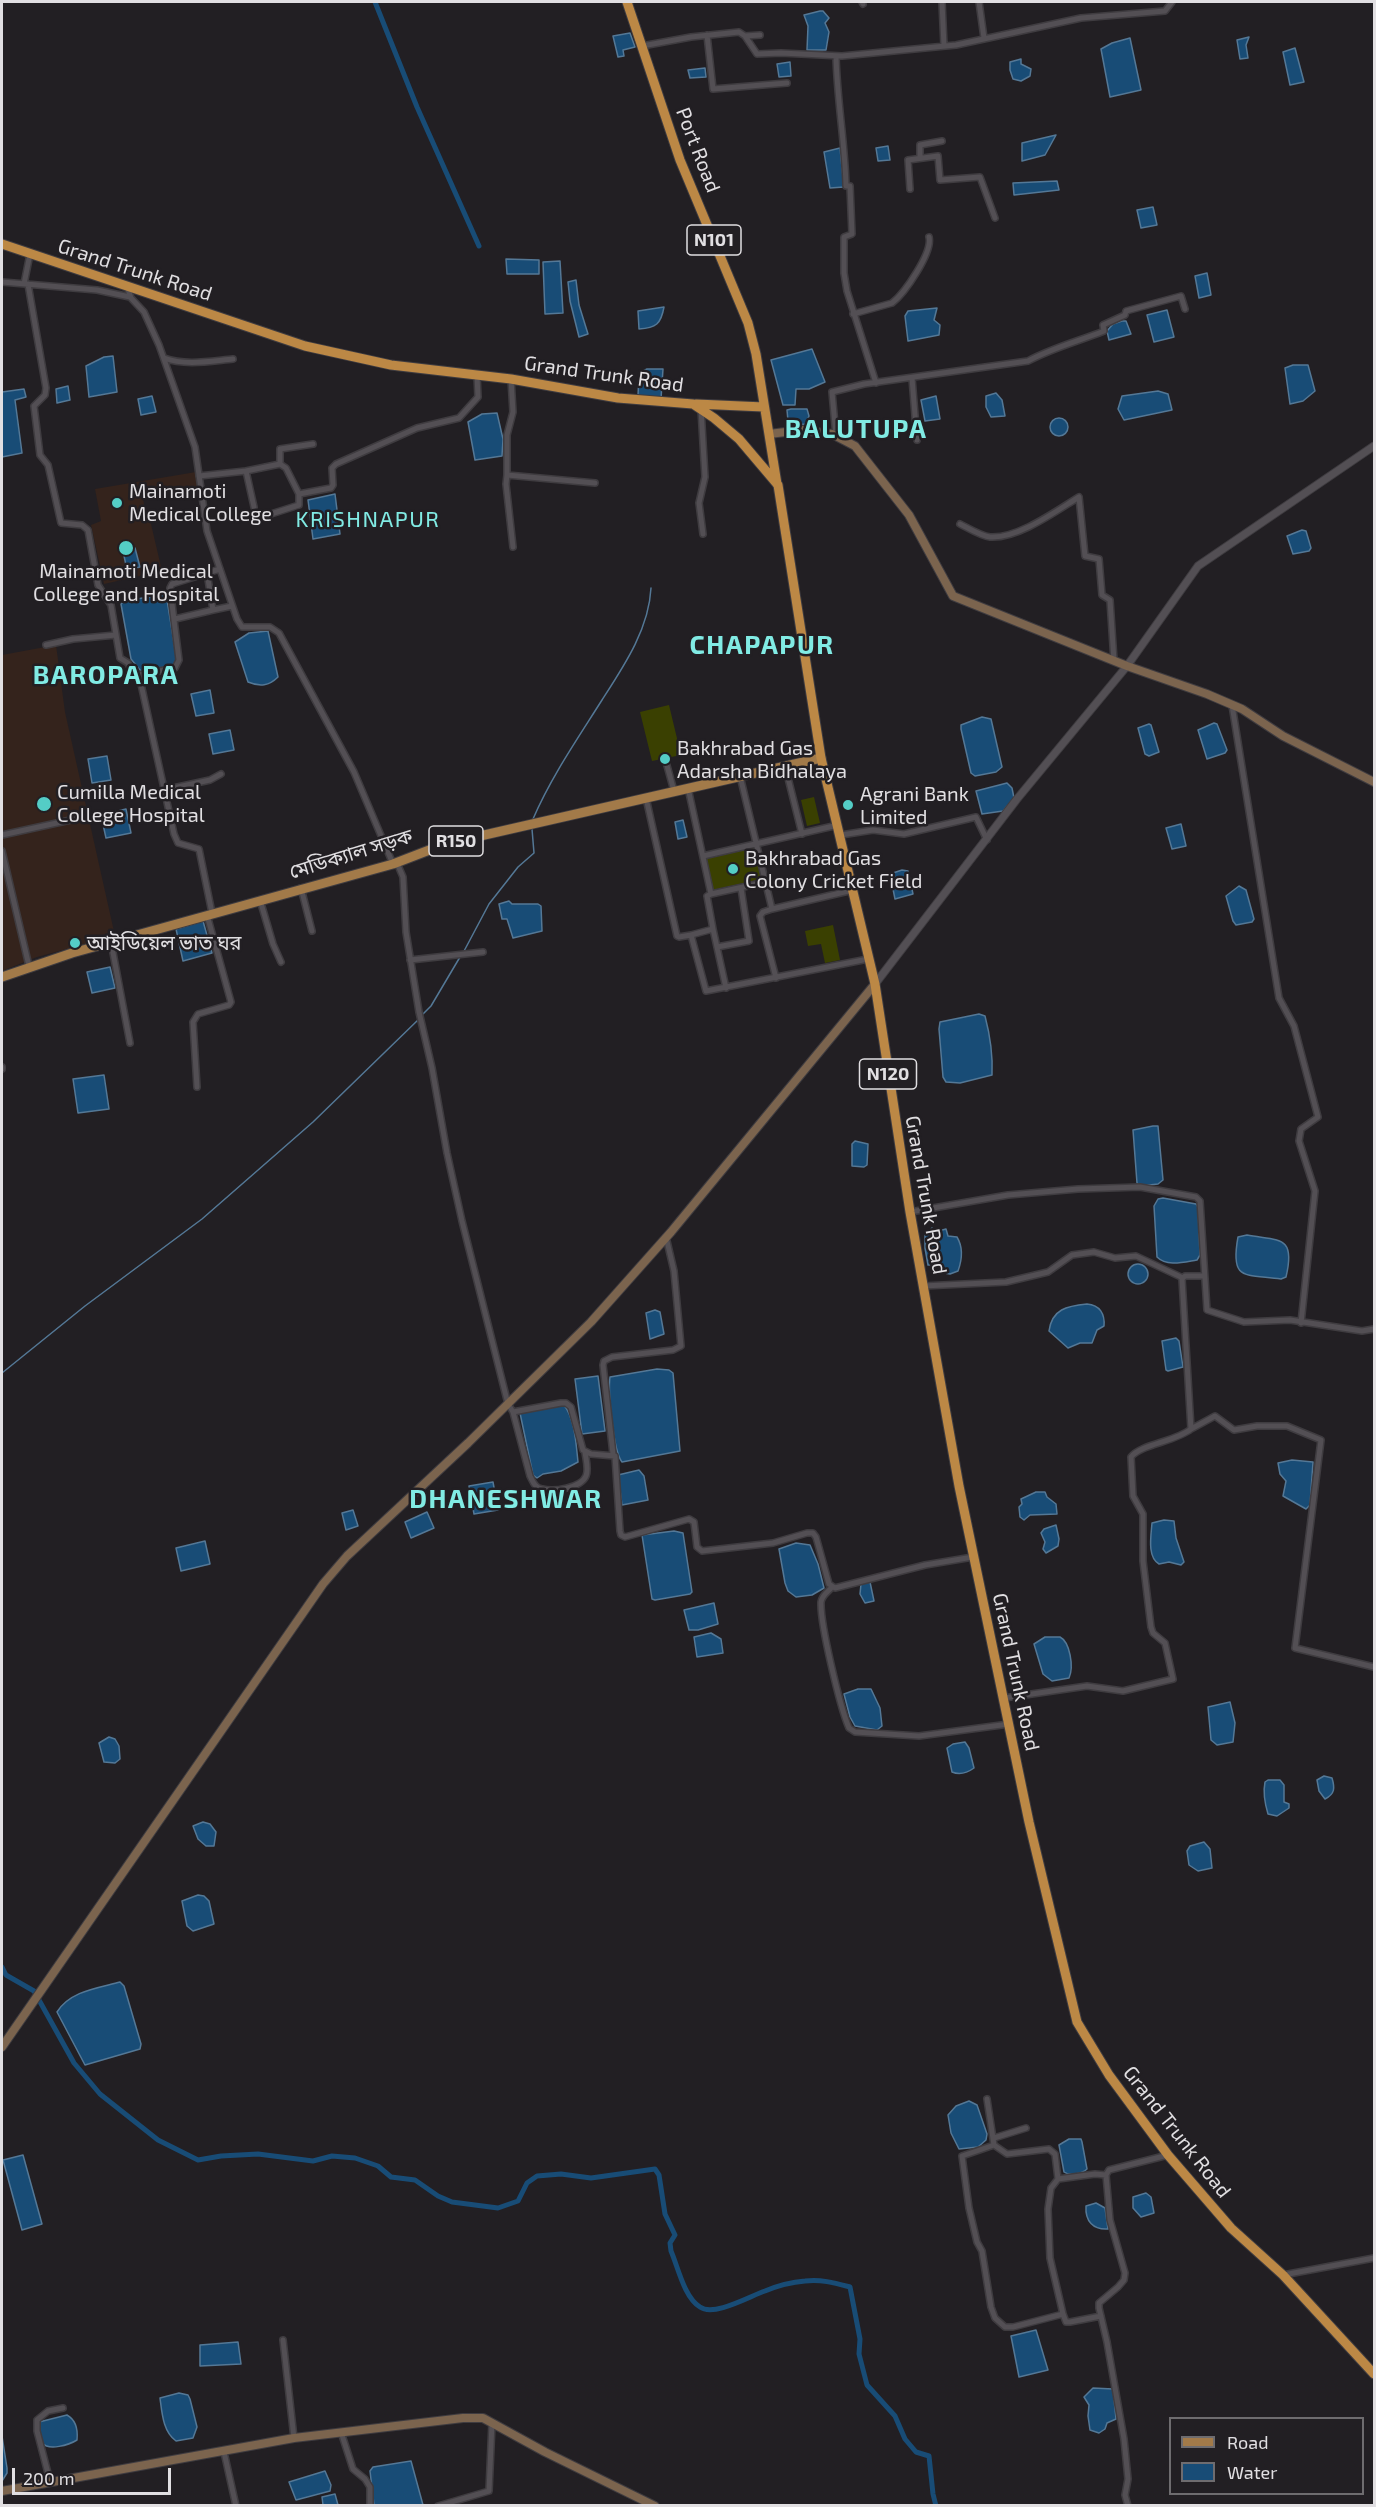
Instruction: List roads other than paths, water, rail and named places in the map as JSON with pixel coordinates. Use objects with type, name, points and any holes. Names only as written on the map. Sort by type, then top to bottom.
[{"type":"highway","name":"Port Road","points":[[627,2],[680,160],[746,316],[756,354],[777,485]]},
{"type":"highway","name":"Grand Trunk Road","points":[[2,244],[333,353],[391,364],[511,379],[618,398],[697,407],[739,439],[777,485],[821,758],[875,984],[910,1212],[973,1557],[1052,1925],[1077,2022],[1109,2075],[1168,2155],[1231,2228],[1283,2275],[1374,2374]]},
{"type":"highway","points":[[697,407],[764,407]]},
{"type":"main road","points":[[769,434],[802,430],[836,436],[855,446],[909,515],[953,596],[1114,661],[1232,705],[1283,736],[1374,781]]},
{"type":"main road","name":"মেডিক্যাল সড়ক","points":[[2,977],[29,966],[111,942],[395,863],[445,844],[821,758]]},
{"type":"main road","points":[[2,2047],[323,1584],[347,1556],[510,1408],[591,1322],[666,1237],[875,984]]},
{"type":"main road","points":[[2,2491],[294,2438],[463,2418],[483,2418],[545,2452],[655,2505]]},
{"type":"street","points":[[942,2],[944,46]]},
{"type":"street","points":[[979,2],[984,38]]},
{"type":"street","points":[[642,46],[739,32],[745,36],[757,54],[836,56],[944,46],[1082,18],[1165,11],[1172,2]]},
{"type":"street","points":[[707,35],[713,89],[787,83]]},
{"type":"street","points":[[745,36],[760,35]]},
{"type":"street","points":[[836,56],[846,186],[850,186],[852,234],[844,237],[844,273],[853,314],[876,383]]},
{"type":"street","points":[[920,158],[920,145],[942,141]]},
{"type":"street","points":[[910,189],[908,160],[938,156],[940,180],[980,177],[995,218]]},
{"type":"street","points":[[853,314],[892,303],[897,299],[910,283],[928,251],[931,243],[929,237]]},
{"type":"street","points":[[30,254],[26,284],[46,388],[45,395],[33,406],[40,455],[48,465],[61,523],[82,525],[88,530],[98,585],[111,605],[120,658],[128,663],[133,675],[175,668],[179,660],[170,588],[172,584],[220,569]]},
{"type":"street","points":[[2,282],[113,292],[131,298]]},
{"type":"street","points":[[127,286],[131,298],[144,312],[164,358],[195,447],[207,531],[232,606],[242,627],[270,627],[277,630],[354,772],[403,877],[406,932],[421,1027],[432,1068],[462,1221],[510,1408],[534,1485],[542,1489],[561,1488],[581,1483],[586,1476],[588,1466],[585,1452],[581,1448],[573,1411],[566,1403],[510,1408]]},
{"type":"street","points":[[836,436],[832,392],[876,383],[1028,361],[1047,351],[1063,348],[1104,331],[1103,325],[1125,315],[1126,311],[1182,296],[1185,309]]},
{"type":"street","points":[[164,358],[176,362],[233,359]]},
{"type":"street","points":[[299,494],[333,487],[332,468],[348,458],[417,428],[459,418],[478,397],[477,375]]},
{"type":"street","points":[[912,378],[917,440]]},
{"type":"street","points":[[511,379],[513,412],[507,435],[506,483],[513,547]]},
{"type":"street","points":[[697,407],[705,482],[699,503],[703,534]]},
{"type":"street","points":[[280,464],[280,449],[313,444]]},
{"type":"street","points":[[875,984],[1017,799],[1127,666],[1198,566],[1374,446]]},
{"type":"street","points":[[199,476],[246,471],[280,464],[286,468],[299,494],[299,505],[271,514]]},
{"type":"street","points":[[246,471],[254,507]]},
{"type":"street","points":[[507,475],[595,483]]},
{"type":"street","points":[[960,524],[989,537],[1007,534],[1032,526],[1079,497],[1085,556],[1099,559],[1102,595],[1110,600],[1114,661]]},
{"type":"street","points":[[207,573],[213,610]]},
{"type":"street","points":[[175,619],[232,606]]},
{"type":"street","points":[[46,645],[73,639],[116,635]]},
{"type":"street","points":[[139,675],[169,815],[178,843],[197,847],[200,853],[209,914],[231,1002],[229,1005],[198,1014],[193,1022],[197,1087]]},
{"type":"street","points":[[1232,705],[1278,998],[1294,1026],[1318,1118],[1301,1129],[1299,1141],[1315,1191],[1301,1323]]},
{"type":"street","points":[[666,762],[674,791]]},
{"type":"street","points":[[785,766],[802,834]]},
{"type":"street","points":[[164,790],[210,780],[221,774]]},
{"type":"street","points":[[740,776],[772,909]]},
{"type":"street","points":[[688,788],[711,894]]},
{"type":"street","points":[[646,798],[677,936],[713,929]]},
{"type":"street","points":[[703,856],[802,834],[839,830],[873,830],[904,834],[976,818],[987,840]]},
{"type":"street","points":[[2,834],[75,819]]},
{"type":"street","points":[[2,851],[29,966]]},
{"type":"street","points":[[726,988],[707,896],[765,882]]},
{"type":"street","points":[[301,888],[312,931]]},
{"type":"street","points":[[717,947],[749,941],[741,888]]},
{"type":"street","points":[[776,978],[760,916],[763,912],[853,890]]},
{"type":"street","points":[[260,900],[273,944],[281,962]]},
{"type":"street","points":[[691,934],[705,989],[710,992],[868,959]]},
{"type":"street","points":[[111,942],[130,1043]]},
{"type":"street","points":[[410,960],[483,952]]},
{"type":"street","points":[[910,1212],[1008,1195],[1078,1189],[1140,1187],[1196,1197],[1200,1201],[1206,1307],[1212,1314],[1244,1322],[1287,1319],[1362,1331],[1374,1329]]},
{"type":"street","points":[[666,1237],[674,1271],[681,1346],[673,1350],[612,1357],[604,1361],[603,1365],[621,1535],[624,1537],[634,1535],[689,1519],[694,1522],[697,1547],[702,1551],[773,1543],[813,1533],[829,1584],[832,1587]]},
{"type":"street","points":[[923,1286],[1006,1282],[1048,1272],[1072,1255],[1094,1252],[1115,1258],[1136,1256],[1183,1278],[1204,1276]]},
{"type":"street","points":[[1183,1278],[1191,1429]]},
{"type":"street","points":[[1004,1698],[1087,1686],[1123,1691],[1173,1679],[1165,1643],[1153,1633],[1151,1627],[1143,1562],[1143,1514],[1133,1496],[1131,1457],[1140,1450],[1183,1435],[1215,1416],[1234,1430],[1257,1426],[1287,1426],[1321,1440],[1295,1647],[1374,1667]]},
{"type":"street","points":[[585,1452],[613,1454]]},
{"type":"street","points":[[973,1557],[925,1565],[832,1587],[821,1601],[835,1676],[849,1728],[855,1732],[919,1736],[1009,1724]]},
{"type":"street","points":[[987,2099],[994,2145]]},
{"type":"street","points":[[994,2138],[1026,2128]]},
{"type":"street","points":[[994,2145],[1007,2154],[1053,2151],[1059,2179]]},
{"type":"street","points":[[994,2145],[964,2155],[962,2158],[969,2208],[977,2242],[982,2251],[995,2318],[1005,2327],[1013,2327],[1063,2314]]},
{"type":"street","points":[[1128,2505],[1125,2491],[1128,2479],[1123,2429],[1099,2303],[1118,2287],[1124,2280],[1125,2273],[1110,2220],[1106,2175],[1109,2169],[1168,2155]]},
{"type":"street","points":[[1101,2316],[1066,2322],[1050,2258],[1048,2209],[1051,2188],[1059,2179],[1095,2174],[1106,2175]]},
{"type":"street","points":[[1283,2275],[1374,2258]]},
{"type":"street","points":[[283,2340],[294,2438]]},
{"type":"street","points":[[50,2481],[36,2431],[37,2420],[48,2411],[63,2408]]},
{"type":"street","points":[[438,2505],[469,2499],[489,2491],[492,2423]]},
{"type":"street","points":[[341,2432],[353,2469],[365,2479],[370,2487],[370,2505]]},
{"type":"street","points":[[224,2452],[236,2505]]},
{"type":"water","points":[[823,11],[829,18],[825,23],[829,32],[826,50],[807,50],[808,26],[804,15]]},
{"type":"water","points":[[630,33],[635,47],[623,50],[624,56],[618,57],[613,36]]},
{"type":"water","points":[[1249,37],[1246,45],[1248,58],[1240,59],[1237,40]]},
{"type":"water","points":[[1130,38],[1141,90],[1110,97],[1101,49]]},
{"type":"water","points":[[1295,48],[1304,82],[1290,85],[1283,52]]},
{"type":"water","points":[[1021,59],[1021,64],[1031,69],[1030,76],[1021,81],[1013,79],[1010,62]]},
{"type":"water","points":[[790,62],[791,76],[779,77],[777,64]]},
{"type":"water","points":[[705,68],[706,77],[690,78],[688,70]]},
{"type":"water","points":[[1056,135],[1045,155],[1022,161],[1022,143]]},
{"type":"water","points":[[888,146],[890,160],[878,161],[876,148]]},
{"type":"water","points":[[840,148],[844,187],[830,188],[824,152]]},
{"type":"water","points":[[1057,181],[1059,190],[1014,195],[1013,183]]},
{"type":"water","points":[[1153,207],[1157,225],[1141,228],[1137,210]]},
{"type":"water","points":[[506,259],[539,260],[539,274],[507,274]]},
{"type":"water","points":[[560,261],[563,313],[545,314],[543,262]]},
{"type":"water","points":[[1207,273],[1211,295],[1199,298],[1195,276]]},
{"type":"water","points":[[576,280],[579,305],[588,334],[579,337],[568,282]]},
{"type":"water","points":[[664,307],[657,324],[650,328],[639,329],[638,311]]},
{"type":"water","points":[[937,308],[934,320],[940,325],[939,335],[908,341],[905,316],[908,311]]},
{"type":"water","points":[[1167,310],[1174,337],[1154,342],[1147,315]]},
{"type":"water","points":[[1126,321],[1131,334],[1109,340],[1107,331],[1113,324]]},
{"type":"water","points":[[812,349],[825,382],[809,389],[796,389],[795,405],[783,405],[771,360]]},
{"type":"water","points":[[113,356],[117,392],[89,397],[86,366],[104,357]]},
{"type":"water","points":[[1293,365],[1308,365],[1315,391],[1303,401],[1290,404],[1285,368]]},
{"type":"water","points":[[647,369],[663,369],[661,399],[638,396],[639,373]]},
{"type":"water","points":[[68,386],[70,400],[57,403],[56,389]]},
{"type":"water","points":[[24,389],[26,397],[15,400],[22,453],[2,457],[2,392]]},
{"type":"water","points":[[1158,391],[1168,394],[1172,410],[1124,420],[1118,409],[1122,396]]},
{"type":"water","points":[[996,393],[1002,400],[1005,416],[991,417],[986,407],[986,396]]},
{"type":"water","points":[[152,396],[156,412],[141,415],[138,399]]},
{"type":"water","points":[[936,396],[940,419],[925,421],[921,400]]},
{"type":"water","points":[[807,409],[809,416],[806,424],[793,425],[791,421],[788,421],[787,410]]},
{"type":"water","points":[[497,413],[503,439],[502,456],[475,460],[468,422],[482,414]]},
{"type":"water","points":[[1059,418],[1065,421],[1068,427],[1065,433],[1059,436],[1053,433],[1050,427],[1053,421]]},
{"type":"water","points":[[335,494],[340,534],[313,539],[308,500]]},
{"type":"water","points":[[1302,530],[1306,531],[1311,548],[1309,551],[1293,554],[1287,536]]},
{"type":"water","points":[[135,548],[140,567],[127,570],[123,551]]},
{"type":"water","points":[[166,594],[178,667],[145,676],[131,659],[121,604],[125,601]]},
{"type":"water","points":[[268,631],[278,677],[268,684],[252,684],[248,682],[235,642],[249,633]]},
{"type":"water","points":[[210,690],[214,713],[196,716],[191,694]]},
{"type":"water","points":[[982,717],[991,719],[1002,767],[996,772],[975,776],[971,773],[961,725]]},
{"type":"water","points":[[1214,723],[1217,724],[1227,750],[1225,753],[1207,759],[1198,730]]},
{"type":"water","points":[[1149,724],[1159,752],[1149,756],[1145,754],[1138,728]]},
{"type":"water","points":[[230,730],[234,750],[213,754],[209,734]]},
{"type":"water","points":[[107,756],[111,780],[92,783],[88,759]]},
{"type":"water","points":[[1007,783],[1012,788],[1014,798],[1003,811],[982,814],[976,791]]},
{"type":"water","points":[[126,809],[131,833],[106,838],[101,815]]},
{"type":"water","points":[[683,820],[687,837],[678,839],[675,822]]},
{"type":"water","points":[[1181,824],[1186,846],[1172,849],[1166,828]]},
{"type":"water","points":[[902,870],[908,871],[913,894],[895,899],[890,874]]},
{"type":"water","points":[[1239,886],[1246,890],[1254,919],[1252,922],[1236,925],[1226,896]]},
{"type":"water","points":[[509,901],[512,904],[541,906],[542,931],[513,938],[507,919],[502,919],[499,904]]},
{"type":"water","points":[[203,921],[212,953],[183,961],[176,929]]},
{"type":"water","points":[[110,967],[115,988],[92,993],[87,972]]},
{"type":"water","points":[[979,1014],[985,1016],[988,1030],[992,1053],[992,1075],[960,1083],[946,1082],[943,1077],[940,1022]]},
{"type":"water","points":[[104,1075],[109,1109],[78,1113],[73,1079]]},
{"type":"water","points":[[1158,1126],[1163,1180],[1158,1184],[1140,1186],[1137,1183],[1133,1130]]},
{"type":"water","points":[[855,1141],[868,1144],[867,1165],[864,1167],[852,1166],[852,1144]]},
{"type":"water","points":[[1158,1199],[1196,1204],[1198,1207],[1200,1255],[1197,1260],[1171,1263],[1157,1257],[1154,1206]]},
{"type":"water","points":[[932,1228],[935,1232],[946,1229],[948,1236],[957,1237],[961,1254],[958,1271],[950,1274],[944,1273],[940,1265],[928,1265],[925,1232],[928,1233]]},
{"type":"water","points":[[1247,1235],[1282,1242],[1289,1254],[1286,1277],[1281,1279],[1249,1275],[1238,1268],[1236,1251],[1238,1237]]},
{"type":"water","points":[[1138,1264],[1145,1267],[1148,1274],[1145,1281],[1138,1284],[1131,1281],[1128,1274],[1131,1267]]},
{"type":"water","points":[[1087,1304],[1101,1311],[1104,1326],[1097,1330],[1092,1343],[1080,1343],[1068,1348],[1049,1331],[1053,1318],[1062,1310]]},
{"type":"water","points":[[655,1310],[660,1312],[664,1334],[650,1339],[646,1313]]},
{"type":"water","points":[[1176,1338],[1179,1341],[1183,1367],[1168,1371],[1162,1341]]},
{"type":"water","points":[[657,1369],[669,1370],[673,1373],[680,1451],[622,1462],[614,1434],[610,1377]]},
{"type":"water","points":[[598,1376],[605,1431],[582,1434],[575,1379]]},
{"type":"water","points":[[564,1405],[573,1424],[578,1462],[561,1471],[543,1474],[537,1478],[533,1475],[520,1413]]},
{"type":"water","points":[[1292,1460],[1313,1462],[1310,1505],[1306,1509],[1283,1496],[1286,1481],[1280,1474],[1278,1463]]},
{"type":"water","points":[[639,1470],[644,1476],[648,1500],[622,1505],[618,1475]]},
{"type":"water","points":[[493,1482],[498,1510],[474,1514],[469,1486]]},
{"type":"water","points":[[1036,1492],[1045,1492],[1047,1497],[1056,1504],[1057,1514],[1030,1515],[1024,1520],[1020,1517],[1021,1499]]},
{"type":"water","points":[[353,1510],[358,1526],[346,1530],[342,1513]]},
{"type":"water","points":[[427,1512],[434,1528],[411,1538],[405,1522]]},
{"type":"water","points":[[1164,1520],[1174,1521],[1176,1538],[1184,1562],[1181,1565],[1169,1562],[1159,1564],[1155,1561],[1151,1551],[1152,1523]]},
{"type":"water","points":[[1056,1525],[1058,1546],[1046,1553],[1043,1549],[1045,1542],[1041,1533],[1044,1529]]},
{"type":"water","points":[[674,1531],[683,1533],[692,1592],[655,1600],[652,1599],[642,1535]]},
{"type":"water","points":[[205,1541],[210,1564],[181,1571],[176,1548]]},
{"type":"water","points":[[796,1543],[810,1545],[818,1564],[824,1588],[812,1595],[796,1597],[788,1591],[785,1583],[779,1549]]},
{"type":"water","points":[[870,1582],[874,1601],[865,1603],[860,1594],[861,1584]]},
{"type":"water","points":[[714,1603],[718,1624],[698,1630],[689,1630],[684,1610]]},
{"type":"water","points":[[711,1633],[721,1639],[723,1653],[697,1657],[694,1637]]},
{"type":"water","points":[[1045,1637],[1060,1637],[1069,1649],[1071,1662],[1069,1678],[1052,1681],[1043,1674],[1034,1644]]},
{"type":"water","points":[[858,1689],[871,1689],[880,1708],[882,1726],[877,1730],[855,1726],[850,1717],[844,1694]]},
{"type":"water","points":[[1230,1702],[1235,1723],[1233,1742],[1217,1745],[1211,1740],[1208,1707]]},
{"type":"water","points":[[109,1737],[115,1739],[119,1746],[120,1759],[115,1763],[104,1762],[99,1743]]},
{"type":"water","points":[[965,1742],[969,1748],[974,1768],[963,1773],[952,1772],[947,1748],[953,1744]]},
{"type":"water","points":[[1324,1776],[1332,1778],[1334,1788],[1331,1795],[1325,1799],[1319,1791],[1317,1780]]},
{"type":"water","points":[[1280,1780],[1284,1785],[1284,1802],[1289,1804],[1289,1808],[1277,1816],[1268,1814],[1267,1810],[1264,1790],[1265,1782]]},
{"type":"water","points":[[203,1822],[210,1824],[216,1832],[214,1846],[206,1846],[198,1839],[193,1826]]},
{"type":"water","points":[[1204,1842],[1210,1849],[1212,1868],[1198,1871],[1189,1865],[1187,1851],[1190,1846]]},
{"type":"water","points":[[198,1895],[204,1896],[209,1901],[214,1924],[193,1931],[187,1926],[182,1901]]},
{"type":"water","points":[[120,1982],[124,1986],[141,2044],[140,2049],[85,2065],[57,2012],[69,1999],[77,1995]]},
{"type":"water","points":[[969,2101],[977,2105],[987,2134],[986,2140],[978,2147],[959,2149],[951,2133],[948,2115],[956,2106]]},
{"type":"water","points":[[1069,2139],[1081,2139],[1087,2169],[1082,2172],[1072,2174],[1064,2172],[1059,2145]]},
{"type":"water","points":[[23,2155],[42,2224],[22,2230],[3,2160]]},
{"type":"water","points":[[1146,2193],[1151,2197],[1154,2213],[1141,2217],[1133,2208],[1133,2197]]},
{"type":"water","points":[[1096,2203],[1105,2208],[1108,2229],[1094,2226],[1087,2216],[1086,2206]]},
{"type":"water","points":[[1036,2330],[1048,2370],[1019,2377],[1011,2336]]},
{"type":"water","points":[[238,2342],[241,2364],[200,2366],[200,2345]]},
{"type":"water","points":[[1093,2388],[1113,2389],[1116,2419],[1107,2423],[1105,2429],[1099,2433],[1090,2430],[1089,2405],[1084,2397]]},
{"type":"water","points":[[179,2393],[188,2395],[197,2427],[193,2438],[176,2441],[168,2433],[160,2398]]},
{"type":"water","points":[[67,2415],[76,2426],[77,2440],[54,2447],[42,2443],[39,2436],[39,2422]]},
{"type":"water","points":[[2,2436],[7,2473],[2,2481]]},
{"type":"water","points":[[411,2461],[423,2505],[374,2505],[370,2471],[373,2467]]},
{"type":"water","points":[[325,2471],[331,2485],[330,2491],[296,2500],[289,2482]]},
{"type":"water","points":[[335,2494],[338,2505],[323,2505],[322,2497]]},
{"type":"waterway","points":[[375,2],[417,107],[479,246]]},
{"type":"waterway","points":[[533,819],[556,773],[634,647],[646,618],[651,588]]},
{"type":"waterway","points":[[463,953],[489,904],[518,867],[534,853],[532,829]]},
{"type":"waterway","points":[[422,1015],[431,1006],[460,957]]},
{"type":"waterway","points":[[2,1373],[85,1306],[202,1219],[313,1122],[419,1019]]},
{"type":"waterway","points":[[2,1967],[6,1975],[34,1991],[74,2063],[100,2094],[158,2140],[198,2160],[258,2154],[313,2161],[332,2156],[355,2158],[378,2166],[391,2177],[415,2180],[438,2196],[452,2202],[498,2208],[518,2201],[527,2183],[537,2176],[561,2174],[591,2178],[655,2169],[659,2175],[665,2214],[675,2235],[670,2243],[671,2251],[686,2289],[700,2307],[723,2308],[774,2287],[790,2283],[822,2281],[850,2287],[860,2339],[859,2354],[867,2385],[895,2416],[905,2439],[916,2452],[929,2456],[936,2506]]},
{"type":"place","name":"Mainamoti Medical College","points":[[117,503]]},
{"type":"place","name":"Mainamoti Medical College and Hospital","points":[[126,548]]},
{"type":"place","name":"Bakhrabad Gas Adarsha Bidhalaya","points":[[665,759]]},
{"type":"place","name":"Cumilla Medical College Hospital","points":[[44,804]]},
{"type":"place","name":"Agrani Bank Limited","points":[[848,805]]},
{"type":"place","name":"Bakhrabad Gas Colony Cricket Field","points":[[733,869]]},
{"type":"place","name":"আইডিয়েল ভাত ঘর","points":[[75,943]]},
{"type":"district","name":"BALUTUPA","points":[[856,429]]},
{"type":"district","name":"KRISHNAPUR","points":[[368,520]]},
{"type":"district","name":"CHAPAPUR","points":[[762,645]]},
{"type":"district","name":"BAROPARA","points":[[106,675]]},
{"type":"district","name":"DHANESHWAR","points":[[506,1499]]}]
